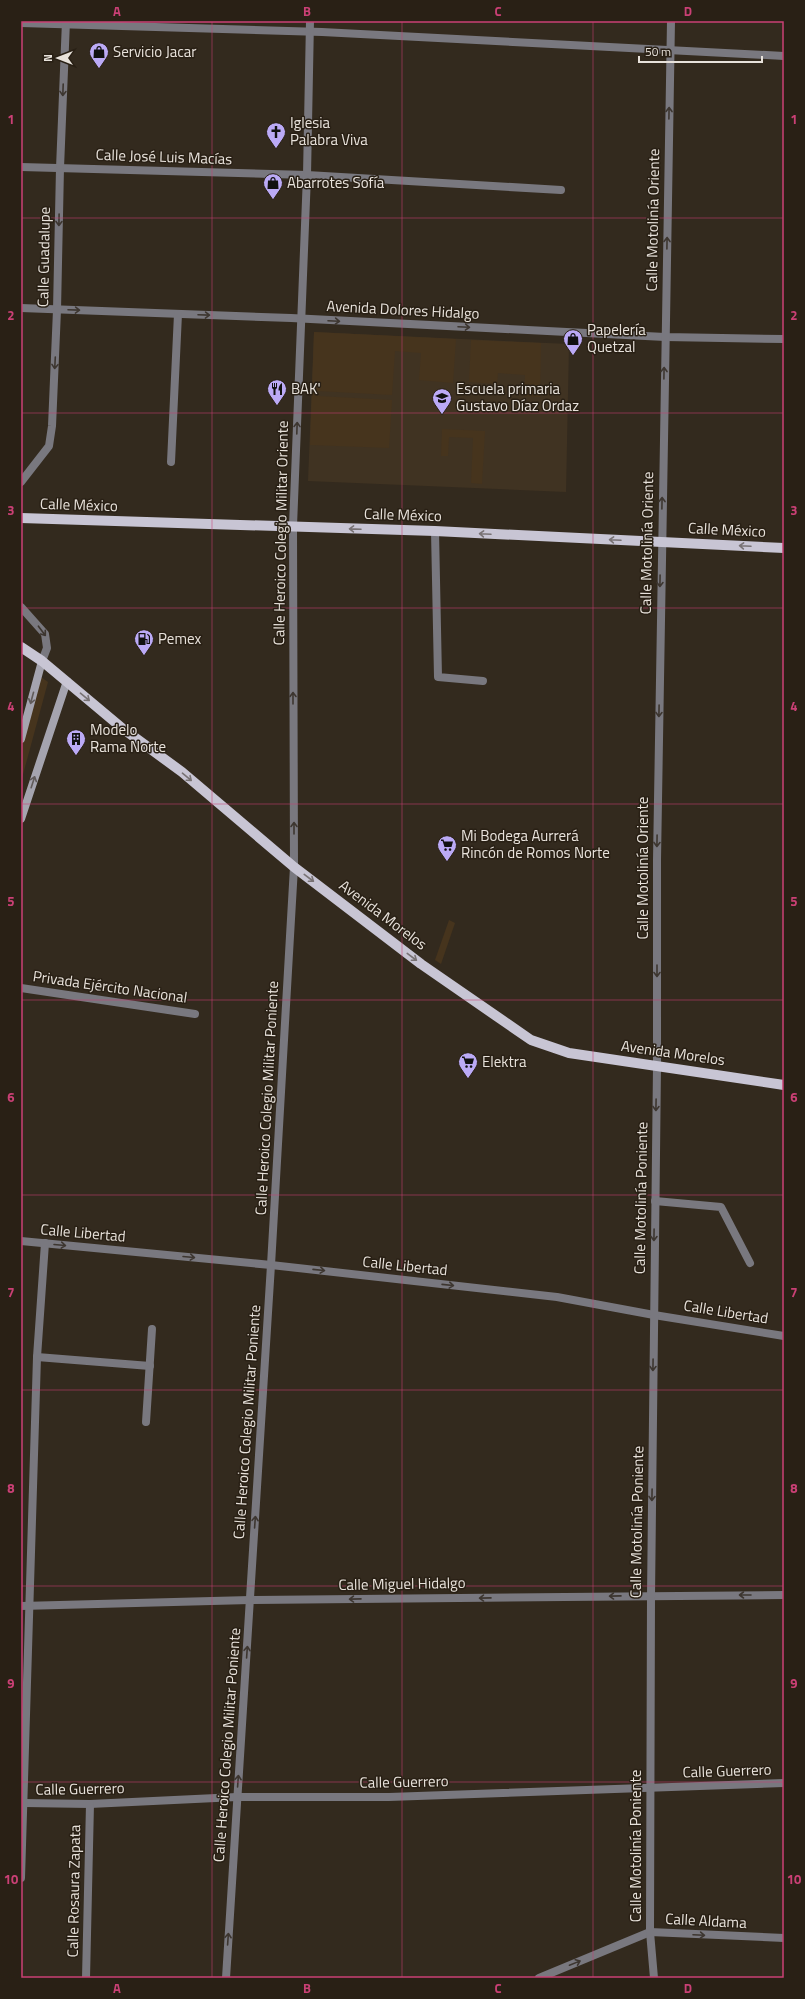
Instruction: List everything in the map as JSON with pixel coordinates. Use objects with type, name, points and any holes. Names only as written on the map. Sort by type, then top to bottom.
[{"type":"main road","name":"Calle México","points":[[21,518],[293,526],[784,548]]},
{"type":"main road","name":"Avenida Morelos","points":[[21,647],[42,661],[67,681],[122,728],[182,772],[294,867],[422,964],[531,1040],[569,1052],[784,1085]]},
{"type":"main road","points":[[21,739],[42,661]]},
{"type":"main road","points":[[21,819],[67,681]]},
{"type":"street","name":"Calle Heroico Colegio Militar Oriente","points":[[294,867],[293,526],[307,175],[310,21]]},
{"type":"street","name":"Calle Motolinía Oriente","points":[[657,1066],[656,860],[671,21]]},
{"type":"street","points":[[21,23],[66,22],[309,32],[784,56]]},
{"type":"street","name":"Calle Guadalupe","points":[[21,482],[49,446],[52,426],[66,22]]},
{"type":"street","name":"Calle José Luis Macías","points":[[21,167],[307,175],[560,190]]},
{"type":"street","name":"Avenida Dolores Hidalgo","points":[[21,308],[302,319],[665,337],[784,339]]},
{"type":"street","points":[[171,462],[178,314]]},
{"type":"street","points":[[435,532],[438,678],[483,681]]},
{"type":"street","points":[[21,608],[45,634],[47,648],[42,661]]},
{"type":"street","name":"Calle Heroico Colegio Militar Poniente","points":[[226,1978],[272,1265],[294,867]]},
{"type":"street","name":"Privada Ejército Nacional","points":[[21,988],[195,1014]]},
{"type":"street","name":"Calle Motolinía Poniente","points":[[654,1978],[650,1932],[650,1596],[657,1066]]},
{"type":"street","points":[[655,1201],[721,1207],[750,1263]]},
{"type":"street","name":"Calle Libertad","points":[[21,1241],[272,1265],[557,1297],[654,1315],[784,1336]]},
{"type":"street","points":[[21,1878],[24,1803],[25,1606],[37,1358],[45,1243]]},
{"type":"street","points":[[146,1422],[152,1329]]},
{"type":"street","points":[[37,1358],[150,1366]]},
{"type":"street","name":"Calle Miguel Hidalgo","points":[[25,1606],[250,1600],[784,1595]]},
{"type":"street","name":"Calle Guerrero","points":[[24,1803],[90,1804],[237,1797],[389,1797],[784,1782]]},
{"type":"street","name":"Calle Rosaura Zapata","points":[[86,1978],[90,1804]]},
{"type":"street","name":"Calle Aldama","points":[[539,1978],[650,1932],[784,1938]]},
{"type":"shaded area","points":[[314,332],[569,344],[566,492],[308,481]]},
{"type":"shaded area","points":[[314,332],[456,339],[453,383],[419,380],[421,353],[395,351],[392,395],[318,391],[317,396],[392,400],[389,448],[310,445]]},
{"type":"shaded area","points":[[471,340],[541,343],[540,397],[524,396],[525,375],[498,373],[497,384],[469,382]]},
{"type":"shaded area","points":[[442,429],[485,431],[482,484],[471,483],[473,438],[449,437],[448,456],[441,456]]},
{"type":"shaded area","points":[[38,675],[48,682],[21,782],[21,740]]},
{"type":"shaded area","points":[[449,920],[455,923],[441,964],[435,960]]},
{"type":"place","name":"Servicio Jacar","points":[[99,69]]},
{"type":"place","name":"Iglesia Palabra Viva","points":[[276,149]]},
{"type":"place","name":"Abarrotes Sofía","points":[[273,200]]},
{"type":"place","name":"Papelería Quetzal","points":[[573,356]]},
{"type":"place","name":"BAK'","points":[[277,406]]},
{"type":"place","name":"Escuela primaria Gustavo Díaz Ordaz","points":[[442,415]]},
{"type":"place","name":"Pemex","points":[[144,656]]},
{"type":"place","name":"Modelo Rama Norte","points":[[76,756]]},
{"type":"place","name":"Mi Bodega Aurrerá Rincón de Romos Norte","points":[[447,862]]},
{"type":"place","name":"Elektra","points":[[468,1079]]}]
